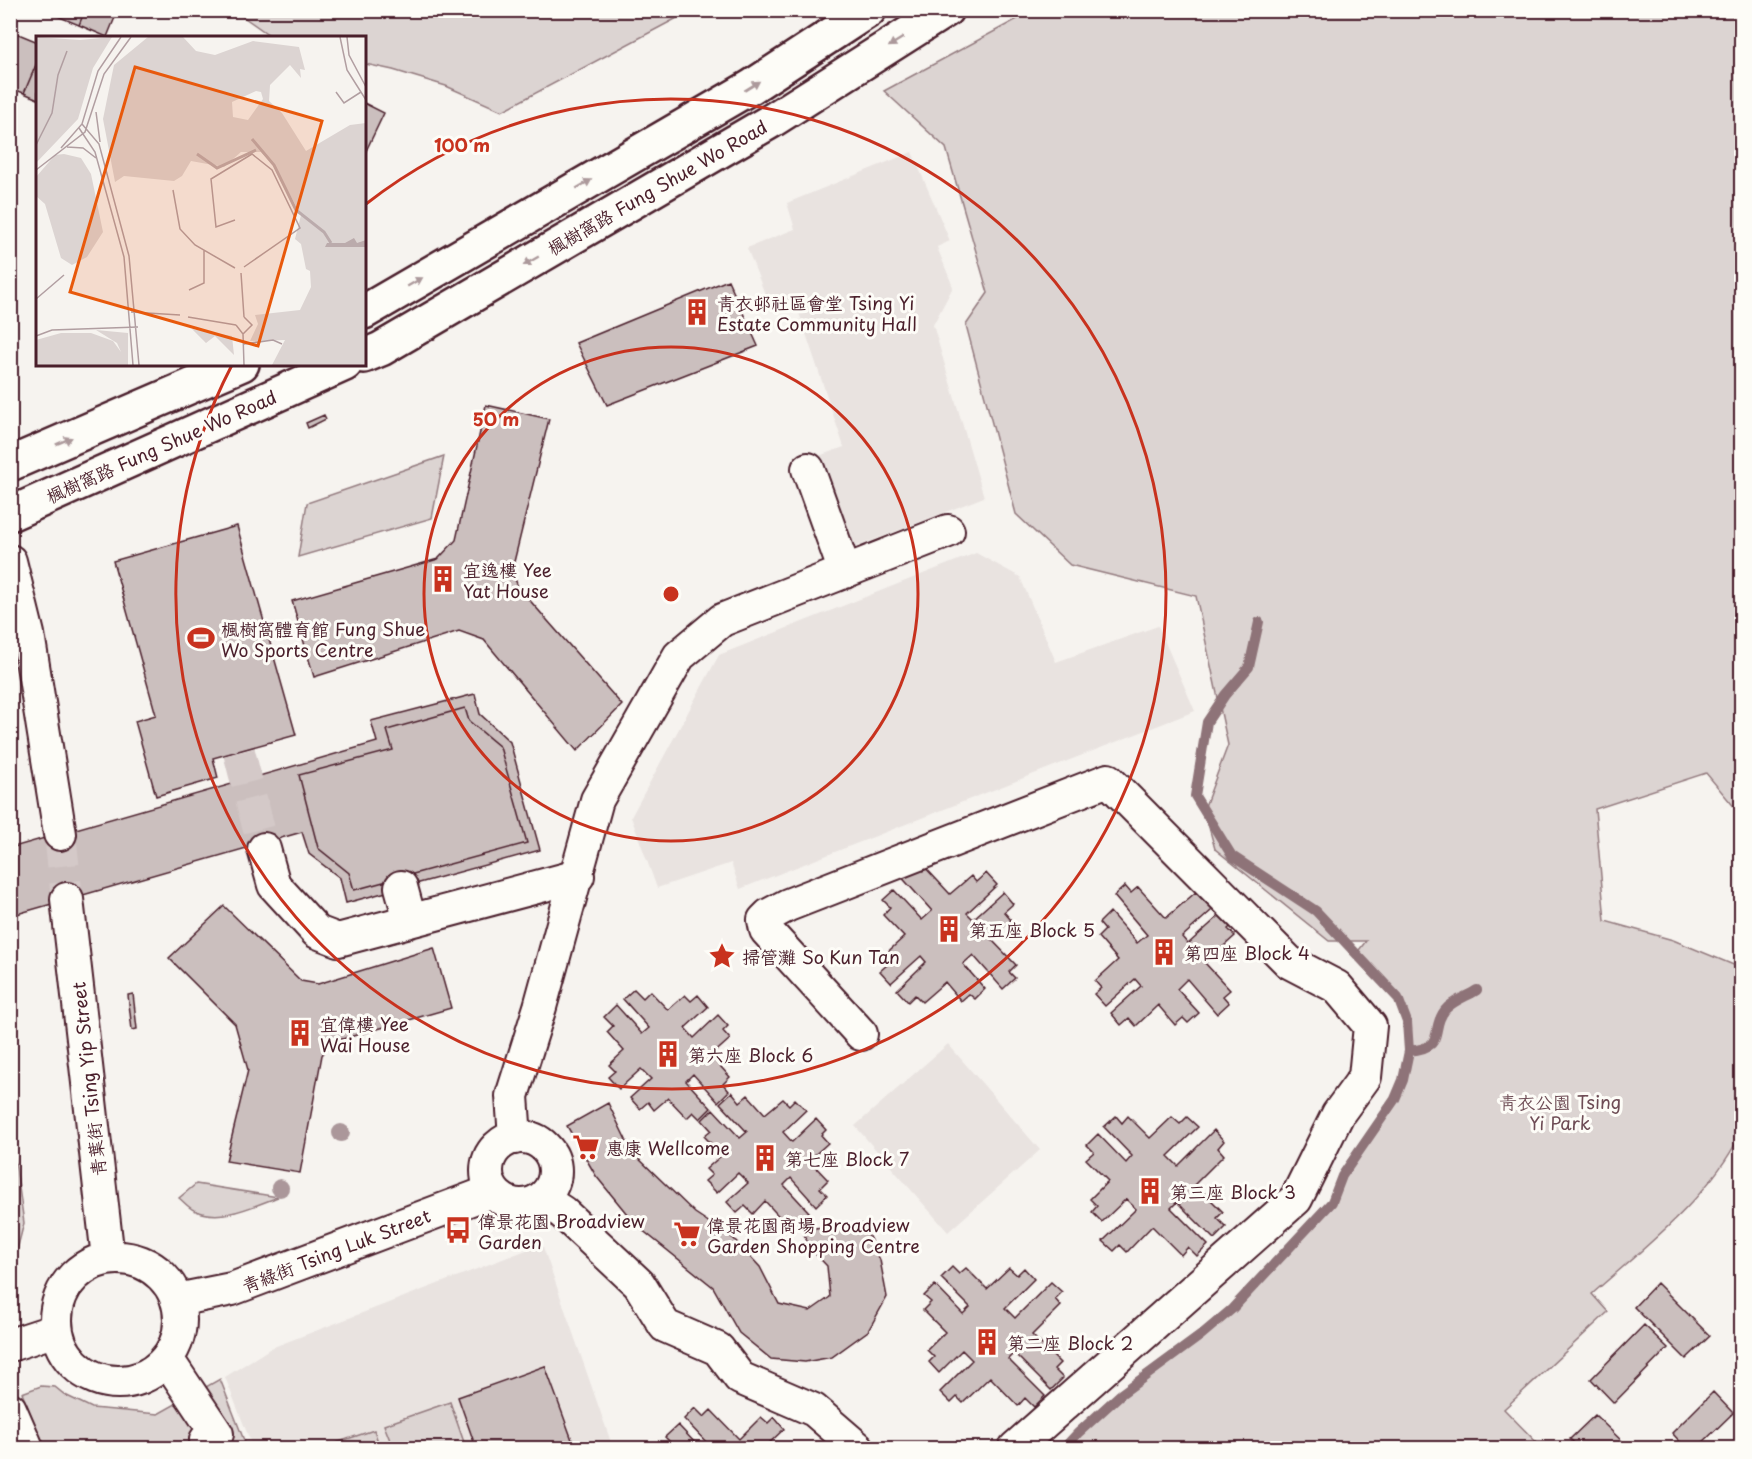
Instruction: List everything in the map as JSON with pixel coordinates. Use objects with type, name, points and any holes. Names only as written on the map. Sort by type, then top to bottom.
[{"type":"main road","points":[[366,311],[751,87],[869,10]]},
{"type":"main road","name":"楓樹窩路 Fung Shue Wo Road","points":[[366,355],[381,349],[771,121],[946,10]]},
{"type":"main road","points":[[10,464],[237,366]]},
{"type":"main road","name":"楓樹窩路 Fung Shue Wo Road","points":[[10,514],[341,366]]},
{"type":"street","points":[[808,468],[845,572]]},
{"type":"street","points":[[515,1138],[512,1096],[578,876],[597,800],[679,656],[722,620],[948,531]]},
{"type":"street","points":[[10,561],[28,634],[60,834]]},
{"type":"street","points":[[861,1034],[766,930],[764,921],[769,915],[788,905],[1108,780],[1289,962],[1337,987],[1370,1026],[1365,1077],[1338,1114],[1296,1199],[1015,1449]]},
{"type":"street","points":[[264,849],[274,885],[317,932],[338,940],[578,876]]},
{"type":"street","points":[[401,887],[410,920]]},
{"type":"street","name":"青葉街 Tsing Yip Street","points":[[68,899],[108,1258]]},
{"type":"street","points":[[526,1138],[537,1141],[546,1148],[555,1168],[554,1180],[542,1199],[521,1206],[500,1199],[492,1191],[488,1180],[489,1158],[504,1141],[526,1138]]},
{"type":"street","name":"青綠街 Tsing Luk Street","points":[[177,1300],[232,1289],[492,1191]]},
{"type":"street","points":[[542,1199],[562,1212],[639,1284],[665,1326],[718,1349],[740,1378],[814,1410],[858,1449]]},
{"type":"street","points":[[108,1258],[134,1260],[158,1271],[169,1284],[177,1300],[180,1320],[177,1341],[167,1359],[154,1371],[138,1379],[120,1382],[102,1380],[86,1373],[72,1362],[62,1347],[56,1330],[56,1310],[63,1291],[74,1276],[89,1264],[108,1258]]},
{"type":"street","points":[[10,1345],[56,1330]]},
{"type":"street","points":[[167,1359],[217,1434],[206,1440]]},
{"type":"street","points":[[10,1409],[27,1449]]},
{"type":"shaded area","points":[[912,152],[950,241],[937,247],[953,287],[933,325],[984,497],[848,550],[816,457],[844,447],[796,304],[772,312],[747,248],[795,229],[787,203]]},
{"type":"shaded area","points":[[976,553],[1020,577],[1056,662],[1158,626],[1195,711],[740,889],[731,863],[657,888],[631,817],[719,655]]},
{"type":"shaded area","points":[[948,1044],[1040,1150],[948,1232],[855,1126]]},
{"type":"shaded area","points":[[542,1244],[613,1448],[253,1448],[225,1377],[271,1348]]},
{"type":"green space","name":"青衣公園 Tsing Yi Park","points":[[1034,10],[1741,11],[1741,815],[1706,773],[1595,809],[1605,921],[1673,940],[1741,968],[1741,1133],[1712,1179],[1694,1200],[1675,1220],[1592,1294],[1608,1312],[1504,1409],[1542,1448],[1064,1448],[1121,1394],[1200,1337],[1232,1309],[1332,1202],[1342,1176],[1395,1099],[1408,1062],[1407,1022],[1398,998],[1356,954],[1366,941],[1329,941],[1215,849],[1204,809],[1228,745],[1196,596],[1070,565],[1016,514],[966,325],[988,293],[946,148],[884,91]]},
{"type":"green space","points":[[235,11],[702,11],[679,17],[502,111],[446,86],[366,64],[366,36],[271,36]]},
{"type":"green space","points":[[444,456],[432,518],[298,557],[307,503]]},
{"type":"green space","points":[[11,1131],[24,1223],[16,1254],[11,1258]]},
{"type":"green space","points":[[196,1184],[278,1197],[237,1212],[204,1214],[192,1209],[179,1198]]},
{"type":"green space","points":[[220,1379],[247,1448],[44,1448],[22,1393],[41,1386],[55,1387],[65,1395],[92,1408],[158,1414]]},
{"type":"green space","points":[[450,1402],[466,1448],[393,1448],[384,1425]]},
{"type":"green space","points":[[374,1430],[380,1448],[321,1448]]},
{"type":"building","points":[[52,10],[85,10],[79,25],[50,13]]},
{"type":"building","points":[[85,10],[118,10],[107,36],[79,25]]},
{"type":"building","points":[[16,33],[36,41],[36,65],[24,93],[10,88],[10,46]]},
{"type":"building","points":[[36,65],[36,98],[24,93]]},
{"type":"building","points":[[366,104],[384,113],[366,151]]},
{"type":"building","name":"青衣邨社區會堂 Tsing Yi Estate Community Hall","points":[[728,280],[758,346],[607,405],[576,343]]},
{"type":"building","name":"宜逸樓 Yee Yat House","points":[[486,405],[549,419],[512,570],[518,587],[622,705],[577,751],[484,640],[459,631],[314,677],[292,601],[438,559],[456,540]]},
{"type":"building","points":[[324,415],[326,419],[308,428],[306,423]]},
{"type":"building","name":"楓樹窩體育館 Fung Shue Wo Sports Centre","points":[[237,526],[296,735],[213,758],[218,778],[156,796],[135,721],[156,715],[113,561]]},
{"type":"building","points":[[475,694],[480,714],[510,742],[540,850],[346,903],[340,878],[309,854],[302,832],[10,916],[10,848],[377,742],[371,721]]},
{"type":"building","points":[[465,708],[469,721],[500,747],[527,843],[354,890],[349,873],[318,848],[299,775],[393,750],[387,730]]},
{"type":"building","name":"第五座 Block 5","points":[[922,864],[950,894],[971,876],[976,882],[986,873],[997,885],[967,913],[973,919],[1003,892],[1013,904],[1004,912],[1011,920],[991,939],[1016,965],[1009,972],[1015,978],[1003,989],[973,955],[963,964],[985,989],[975,999],[969,994],[961,1001],[945,982],[922,1002],[915,995],[908,1002],[897,990],[926,962],[921,956],[891,983],[880,971],[887,965],[881,958],[904,937],[883,915],[890,907],[883,900],[894,890],[922,920],[932,911],[898,873]]},
{"type":"building","name":"第四座 Block 4","points":[[1125,886],[1131,893],[1138,887],[1166,918],[1196,892],[1201,898],[1211,889],[1221,902],[1182,937],[1188,944],[1228,908],[1238,920],[1228,929],[1235,936],[1205,963],[1230,990],[1223,996],[1229,1003],[1217,1014],[1187,979],[1177,989],[1199,1013],[1188,1023],[1183,1018],[1175,1025],[1158,1005],[1136,1026],[1129,1018],[1121,1025],[1111,1013],[1141,986],[1135,979],[1105,1006],[1094,994],[1101,988],[1095,981],[1118,960],[1098,937],[1105,930],[1099,923],[1110,912],[1137,943],[1147,935],[1114,896]]},
{"type":"building","name":"宜偉樓 Yee Wai House","points":[[224,906],[301,981],[318,984],[434,948],[451,1008],[332,1042],[322,1055],[300,1173],[226,1161],[248,1070],[235,1024],[169,958]]},
{"type":"building","name":"第六座 Block 6","points":[[634,989],[643,998],[650,991],[668,1010],[685,995],[691,1001],[698,995],[708,1007],[685,1028],[694,1038],[718,1015],[728,1026],[723,1031],[730,1039],[711,1056],[730,1077],[723,1084],[729,1091],[718,1102],[693,1074],[686,1081],[711,1108],[700,1119],[693,1112],[687,1118],[668,1098],[654,1110],[648,1102],[640,1109],[630,1098],[651,1079],[641,1069],[619,1089],[608,1077],[615,1071],[609,1065],[624,1051],[607,1032],[613,1026],[604,1017],[616,1005],[642,1034],[649,1028],[623,999]]},
{"type":"building","points":[[133,994],[137,1029],[132,1030],[128,995]]},
{"type":"building","name":"第七座 Block 7","points":[[732,1092],[740,1102],[748,1095],[765,1114],[783,1099],[789,1105],[795,1099],[806,1110],[783,1132],[792,1142],[816,1119],[826,1130],[821,1135],[828,1143],[809,1160],[828,1180],[820,1188],[827,1195],[816,1206],[791,1178],[784,1185],[809,1212],[797,1223],[791,1216],[784,1222],[765,1201],[753,1214],[745,1206],[737,1213],[727,1202],[748,1183],[738,1173],[717,1193],[705,1181],[712,1175],[706,1169],[722,1155],[704,1136],[711,1130],[702,1120],[713,1109],[740,1138],[747,1132],[720,1103]]},
{"type":"building","name":"偉景花園商場 Broadview Garden Shopping Centre","points":[[608,1103],[632,1152],[695,1213],[734,1239],[760,1267],[779,1304],[810,1311],[830,1297],[827,1266],[809,1247],[802,1229],[863,1224],[880,1260],[887,1297],[868,1331],[832,1357],[805,1362],[771,1359],[739,1333],[713,1287],[636,1225],[596,1176],[567,1126]]},
{"type":"building","name":"第三座 Block 3","points":[[1116,1116],[1122,1123],[1128,1116],[1150,1138],[1172,1117],[1180,1124],[1187,1117],[1198,1127],[1168,1156],[1178,1166],[1214,1130],[1224,1141],[1218,1148],[1224,1155],[1195,1184],[1223,1212],[1217,1218],[1226,1227],[1214,1239],[1177,1202],[1171,1208],[1208,1245],[1197,1256],[1188,1247],[1181,1255],[1152,1226],[1127,1252],[1120,1245],[1114,1251],[1103,1241],[1136,1209],[1126,1199],[1102,1222],[1092,1212],[1097,1206],[1090,1199],[1108,1181],[1086,1159],[1094,1152],[1087,1145],[1098,1134],[1126,1163],[1132,1156],[1104,1127]]},
{"type":"building","name":"第二座 Block 2","points":[[952,1267],[959,1274],[966,1268],[987,1289],[1009,1268],[1017,1275],[1024,1268],[1034,1279],[1005,1308],[1015,1318],[1051,1282],[1062,1292],[1055,1299],[1061,1306],[1032,1335],[1060,1363],[1054,1369],[1063,1378],[1051,1390],[1014,1353],[1008,1359],[1045,1396],[1034,1407],[1025,1398],[1018,1406],[990,1377],[963,1403],[957,1397],[951,1403],[940,1392],[972,1360],[962,1350],[939,1373],[929,1362],[934,1357],[927,1350],[945,1332],[923,1310],[931,1302],[924,1296],[935,1285],[963,1314],[970,1307],[941,1278]]},
{"type":"building","points":[[1657,1283],[1710,1336],[1686,1359],[1634,1307]]},
{"type":"building","points":[[1644,1325],[1668,1348],[1614,1403],[1591,1379]]},
{"type":"building","points":[[545,1366],[575,1448],[476,1448],[458,1397]]},
{"type":"building","points":[[1713,1392],[1733,1413],[1697,1448],[1686,1448],[1672,1433]]},
{"type":"building","points":[[695,1408],[704,1417],[711,1410],[739,1439],[761,1417],[768,1423],[774,1417],[784,1429],[764,1448],[712,1448],[684,1419]]},
{"type":"building","points":[[1595,1415],[1629,1448],[1579,1448],[1570,1439]]},
{"type":"building","points":[[678,1425],[700,1448],[672,1448],[674,1446],[665,1437]]},
{"type":"waterway","points":[[1259,622],[1249,667],[1225,695],[1207,722],[1195,796],[1232,856],[1316,911],[1398,998],[1407,1022],[1409,1051]]},
{"type":"waterway","points":[[1064,1448],[1121,1394],[1200,1336],[1232,1309],[1332,1202],[1342,1176],[1395,1099],[1403,1080],[1409,1051],[1429,1046],[1436,1036],[1440,1017],[1445,1010],[1456,1001],[1477,990]]},
{"type":"tunnel","points":[[239,752],[264,849]]},
{"type":"tunnel","points":[[60,834],[67,899]]},
{"type":"place","name":"青衣邨社區會堂 Tsing Yi Estate Community Hall","points":[[697,312]]},
{"type":"place","name":"宜逸樓 Yee Yat House","points":[[443,579]]},
{"type":"place","name":"楓樹窩體育館 Fung Shue Wo Sports Centre","points":[[201,638]]},
{"type":"place","name":"第五座 Block 5","points":[[949,929]]},
{"type":"place","name":"第四座 Block 4","points":[[1164,952]]},
{"type":"place","name":"掃管灘 So Kun Tan","points":[[722,956]]},
{"type":"place","name":"宜偉樓 Yee Wai House","points":[[300,1033]]},
{"type":"place","name":"第六座 Block 6","points":[[668,1054]]},
{"type":"place","name":"惠康 Wellcome","points":[[586,1147]]},
{"type":"place","name":"第七座 Block 7","points":[[765,1158]]},
{"type":"place","name":"第三座 Block 3","points":[[1150,1191]]},
{"type":"place","name":"偉景花園 Broadview Garden","points":[[458,1230]]},
{"type":"place","name":"偉景花園商場 Broadview Garden Shopping Centre","points":[[687,1234]]},
{"type":"place","name":"第二座 Block 2","points":[[987,1342]]}]
